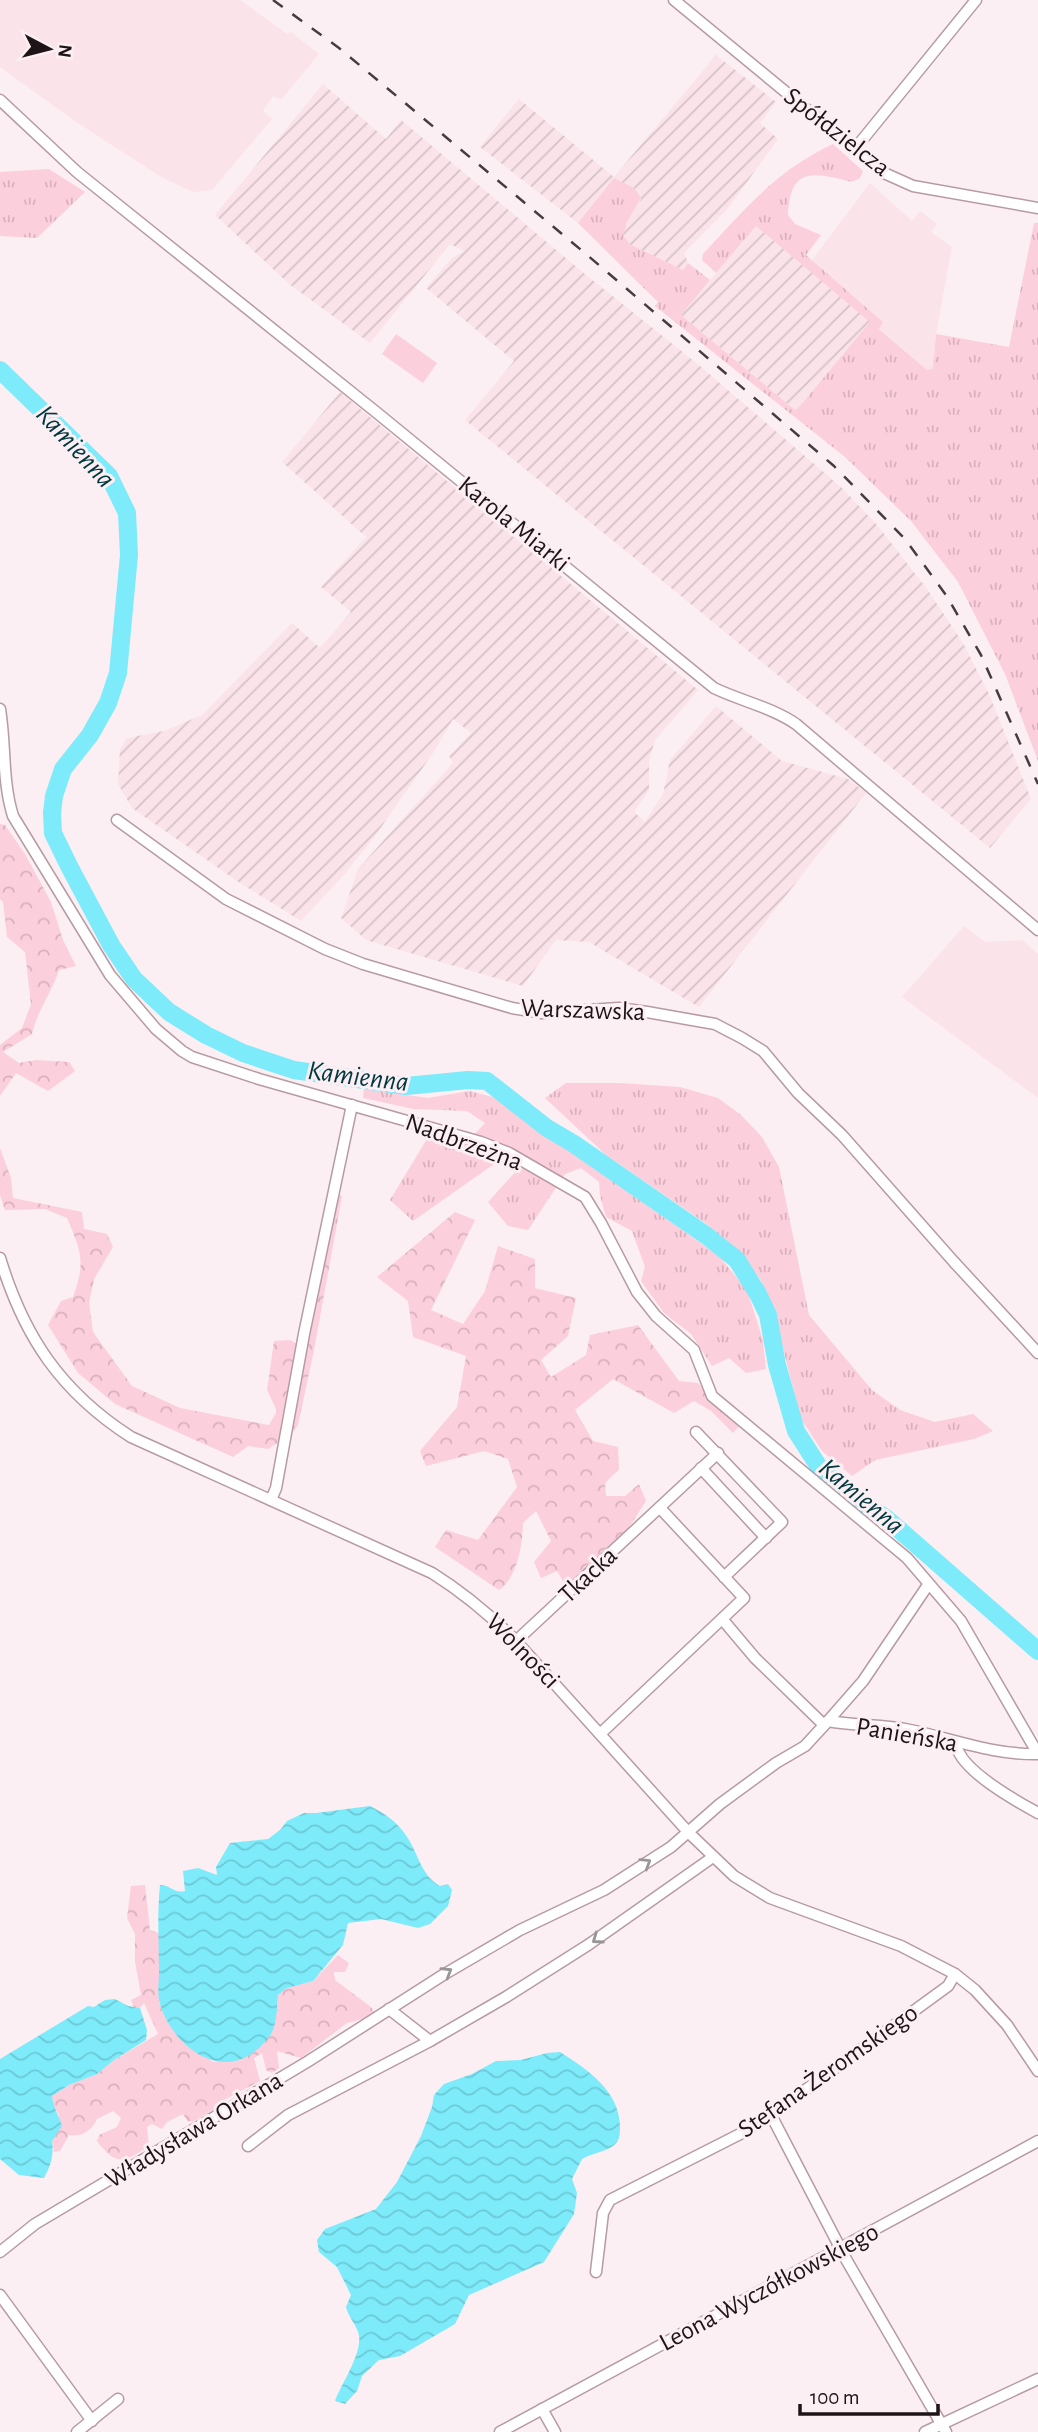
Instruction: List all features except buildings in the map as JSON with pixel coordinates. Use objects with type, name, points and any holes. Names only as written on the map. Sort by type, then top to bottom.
[{"type":"street","name":"Spółdzielcza","points":[[674,0],[884,173],[913,186],[1034,206]]},
{"type":"street","points":[[854,150],[976,0]]},
{"type":"street","name":"Karola Miarki","points":[[0,100],[68,165],[387,420],[714,688],[781,714],[796,724],[1038,930]]},
{"type":"street","name":"Nadbrzeżna","points":[[0,709],[4,731],[5,789],[13,816],[110,975],[156,1029],[192,1057],[259,1079],[481,1142],[509,1153],[585,1197],[637,1292],[656,1316],[694,1350],[712,1396],[900,1551],[961,1621],[1038,1754]]},
{"type":"street","name":"Warszawska","points":[[117,820],[226,899],[325,949],[363,964],[512,1008],[542,1013],[628,1009],[701,1020],[742,1038],[763,1051],[797,1093],[842,1135],[1038,1353]]},
{"type":"street","points":[[271,1500],[276,1488],[301,1347],[352,1105]]},
{"type":"street","name":"Wolności","points":[[0,1258],[16,1306],[32,1338],[70,1389],[96,1412],[131,1437],[432,1573],[488,1612],[689,1833],[743,1882],[770,1898],[901,1946],[955,1974],[975,1990],[1007,2025],[1038,2070]]},
{"type":"street","points":[[696,1432],[782,1522],[724,1577]]},
{"type":"street","name":"Tkacka","points":[[516,1641],[718,1453]]},
{"type":"street","points":[[701,1468],[766,1538]]},
{"type":"street","points":[[600,1734],[744,1598],[660,1508]]},
{"type":"street","points":[[723,1620],[755,1658],[826,1723],[863,1681],[928,1585]]},
{"type":"street","name":"Panieńska","points":[[689,1833],[720,1804],[776,1763],[805,1746],[826,1723],[906,1729],[956,1743],[1038,1754]]},
{"type":"street","points":[[956,1743],[961,1757],[971,1769],[1038,1813]]},
{"type":"street","name":"Władysława Orkana","points":[[0,2252],[35,2224],[307,2062],[443,1975],[520,1930],[604,1889],[689,1833]]},
{"type":"street","name":"Władysława Orkana","points":[[248,2146],[288,2115],[430,2041],[588,1945],[713,1857]]},
{"type":"street","name":"Stefana Żeromskiego","points":[[596,2272],[603,2213],[610,2200],[744,2132],[771,2115],[948,1986],[955,1974]]},
{"type":"street","points":[[389,2009],[430,2041]]},
{"type":"street","points":[[771,2115],[840,2248],[943,2429]]},
{"type":"street","name":"Leona Wyczółkowskiego","points":[[500,2432],[1038,2141]]},
{"type":"street","points":[[0,2295],[92,2421]]},
{"type":"street","points":[[925,2432],[943,2429],[1038,2379]]},
{"type":"street","points":[[78,2432],[118,2399]]},
{"type":"street","points":[[541,2409],[555,2432]]},
{"type":"shaded area","points":[[0,0],[240,0],[287,34],[291,32],[319,54],[281,100],[273,96],[263,111],[272,119],[212,190],[193,192],[163,178],[76,122],[0,67]]},
{"type":"shaded area","points":[[716,55],[776,102],[760,123],[778,139],[726,211],[684,253],[688,263],[683,270],[630,245],[622,236],[641,199],[614,178],[578,223],[480,147],[519,99],[614,177]]},
{"type":"shaded area","points":[[323,84],[386,139],[401,120],[695,362],[841,487],[878,526],[927,589],[963,643],[990,696],[1031,799],[990,848],[465,420],[514,361],[426,288],[452,258],[464,251],[450,244],[370,343],[289,284],[215,215]]},
{"type":"shaded area","points":[[870,183],[912,221],[920,211],[937,224],[931,232],[952,247],[936,334],[933,368],[927,370],[879,328],[883,322],[812,260]]},
{"type":"shaded area","points":[[756,226],[871,322],[796,411],[681,315]]},
{"type":"shaded area","points":[[340,392],[698,690],[655,740],[649,762],[649,790],[634,812],[645,822],[663,794],[670,760],[716,706],[782,761],[848,779],[866,793],[699,1007],[589,942],[556,940],[523,986],[366,940],[341,918],[358,869],[453,763],[449,756],[471,733],[453,719],[433,753],[375,836],[343,876],[301,921],[240,883],[132,808],[118,784],[120,749],[127,738],[164,731],[202,715],[292,623],[320,648],[351,612],[321,587],[366,537],[282,462]]},
{"type":"shaded area","points":[[964,926],[985,942],[1022,940],[1038,954],[1038,1098],[902,997]]},
{"type":"green space","points":[[833,144],[863,171],[860,178],[852,182],[826,176],[806,176],[793,188],[788,215],[795,224],[821,235],[806,255],[883,322],[879,329],[927,370],[933,368],[936,334],[1009,347],[1034,223],[1038,223],[1038,761],[1005,674],[958,582],[911,521],[845,457],[655,306],[658,302],[578,223],[614,178],[634,188],[641,198],[627,222],[623,236],[631,245],[683,270],[688,263],[710,280],[681,315],[796,411],[870,322],[756,226],[716,273],[702,260],[703,254],[762,192],[795,166]]},
{"type":"green space","points":[[49,169],[85,192],[37,238],[0,236],[0,172]]},
{"type":"green space","points":[[396,334],[437,363],[423,383],[382,354]]},
{"type":"green space","points":[[0,824],[5,825],[25,854],[51,902],[63,940],[76,966],[59,970],[32,1034],[3,1052],[19,1063],[36,1060],[69,1062],[75,1071],[48,1091],[16,1073],[0,1096],[0,1045],[22,1028],[31,1004],[25,952],[7,937],[3,902],[0,899]]},
{"type":"green space","points":[[566,1083],[680,1087],[718,1098],[741,1115],[762,1137],[779,1167],[809,1315],[872,1390],[900,1410],[935,1422],[973,1414],[993,1431],[974,1439],[875,1460],[852,1476],[822,1451],[801,1419],[773,1309],[760,1279],[740,1252],[708,1225],[606,1155],[545,1098]]},
{"type":"green space","points":[[364,1089],[428,1098],[469,1091],[493,1097],[719,1256],[747,1290],[763,1340],[766,1369],[746,1373],[729,1358],[712,1366],[691,1334],[664,1313],[641,1281],[645,1267],[632,1231],[606,1217],[599,1182],[581,1168],[565,1174],[528,1230],[508,1226],[488,1202],[519,1168],[504,1157],[413,1221],[390,1200],[427,1139],[464,1145],[485,1123],[467,1111],[414,1109],[363,1098]]},
{"type":"green space","points":[[0,1148],[11,1178],[13,1198],[82,1212],[84,1229],[107,1234],[113,1247],[94,1279],[89,1303],[93,1332],[132,1386],[180,1408],[269,1425],[277,1411],[267,1390],[274,1341],[290,1340],[306,1349],[338,1194],[342,1196],[314,1350],[298,1425],[294,1431],[279,1437],[279,1442],[268,1449],[248,1446],[233,1457],[115,1404],[78,1373],[48,1325],[61,1301],[73,1297],[77,1285],[81,1265],[76,1239],[67,1218],[45,1209],[5,1210],[0,1195]]},
{"type":"green space","points":[[455,1212],[475,1220],[431,1310],[463,1324],[485,1291],[498,1246],[535,1259],[535,1288],[576,1298],[568,1336],[541,1360],[551,1377],[586,1355],[590,1335],[638,1325],[679,1381],[698,1383],[739,1426],[733,1433],[711,1411],[694,1401],[674,1413],[613,1379],[575,1410],[593,1441],[618,1447],[619,1469],[605,1483],[606,1496],[625,1496],[639,1484],[646,1501],[628,1529],[566,1586],[557,1571],[541,1578],[534,1562],[551,1541],[536,1511],[523,1523],[515,1569],[499,1590],[435,1547],[446,1530],[478,1540],[517,1487],[508,1459],[484,1451],[426,1466],[420,1451],[457,1407],[466,1356],[413,1337],[408,1301],[377,1277]]},
{"type":"green space","points":[[145,1885],[150,1930],[159,1933],[159,2002],[169,2024],[213,2062],[241,2060],[277,2008],[278,1995],[287,1988],[313,1981],[338,1955],[349,1963],[345,1972],[334,1972],[335,1980],[371,2007],[373,2016],[347,2023],[301,2058],[277,2051],[279,2068],[272,2073],[266,2070],[262,2053],[254,2058],[260,2081],[224,2100],[225,2103],[192,2122],[187,2121],[183,2114],[167,2122],[162,2129],[152,2124],[147,2127],[149,2146],[133,2156],[115,2158],[97,2141],[99,2135],[117,2127],[121,2118],[113,2111],[97,2119],[86,2132],[69,2135],[60,2151],[54,2152],[52,2141],[59,2115],[53,2105],[52,2096],[69,2085],[97,2074],[114,2060],[158,2034],[144,2003],[140,2008],[134,2007],[131,2000],[141,1995],[135,1962],[135,1934],[127,1918],[131,1886]]},
{"type":"water","points":[[370,1806],[401,1829],[433,1881],[440,1886],[448,1884],[452,1890],[448,1906],[430,1924],[418,1928],[381,1919],[348,1923],[343,1945],[313,1981],[287,1988],[278,1995],[273,2031],[257,2050],[240,2060],[225,2062],[210,2060],[197,2053],[174,2032],[159,2000],[160,1885],[185,1891],[183,1871],[198,1868],[217,1875],[216,1867],[230,1843],[268,1839],[287,1821],[304,1813]]},
{"type":"water","points":[[115,1999],[128,2006],[140,2008],[147,2030],[146,2040],[97,2074],[69,2085],[52,2096],[62,2126],[52,2141],[48,2169],[44,2178],[19,2175],[0,2159],[0,2059],[88,2006],[94,2007],[105,2000]]},
{"type":"water","points":[[560,2052],[591,2074],[608,2092],[619,2114],[620,2132],[613,2146],[582,2159],[572,2179],[577,2193],[574,2214],[544,2262],[469,2295],[455,2324],[400,2356],[379,2360],[362,2376],[357,2391],[345,2404],[335,2401],[355,2357],[359,2339],[346,2307],[351,2295],[337,2267],[319,2252],[317,2240],[325,2229],[376,2209],[397,2182],[421,2136],[434,2095],[444,2084],[472,2074],[496,2061],[521,2060]]},
{"type":"waterway","name":"Kamienna","points":[[0,370],[109,476],[127,513],[129,555],[118,673],[108,703],[90,735],[63,769],[54,796],[52,813],[53,833],[69,866],[111,945],[134,979],[169,1012],[206,1035],[243,1053],[294,1070],[406,1086],[468,1080],[487,1081],[547,1128],[707,1236],[737,1260],[758,1294],[768,1315],[777,1365],[796,1431],[819,1467],[850,1494],[887,1519],[1038,1651]]},
{"type":"railway","points":[[273,0],[339,48],[834,466],[905,539],[946,595],[981,655],[1038,784]]}]
